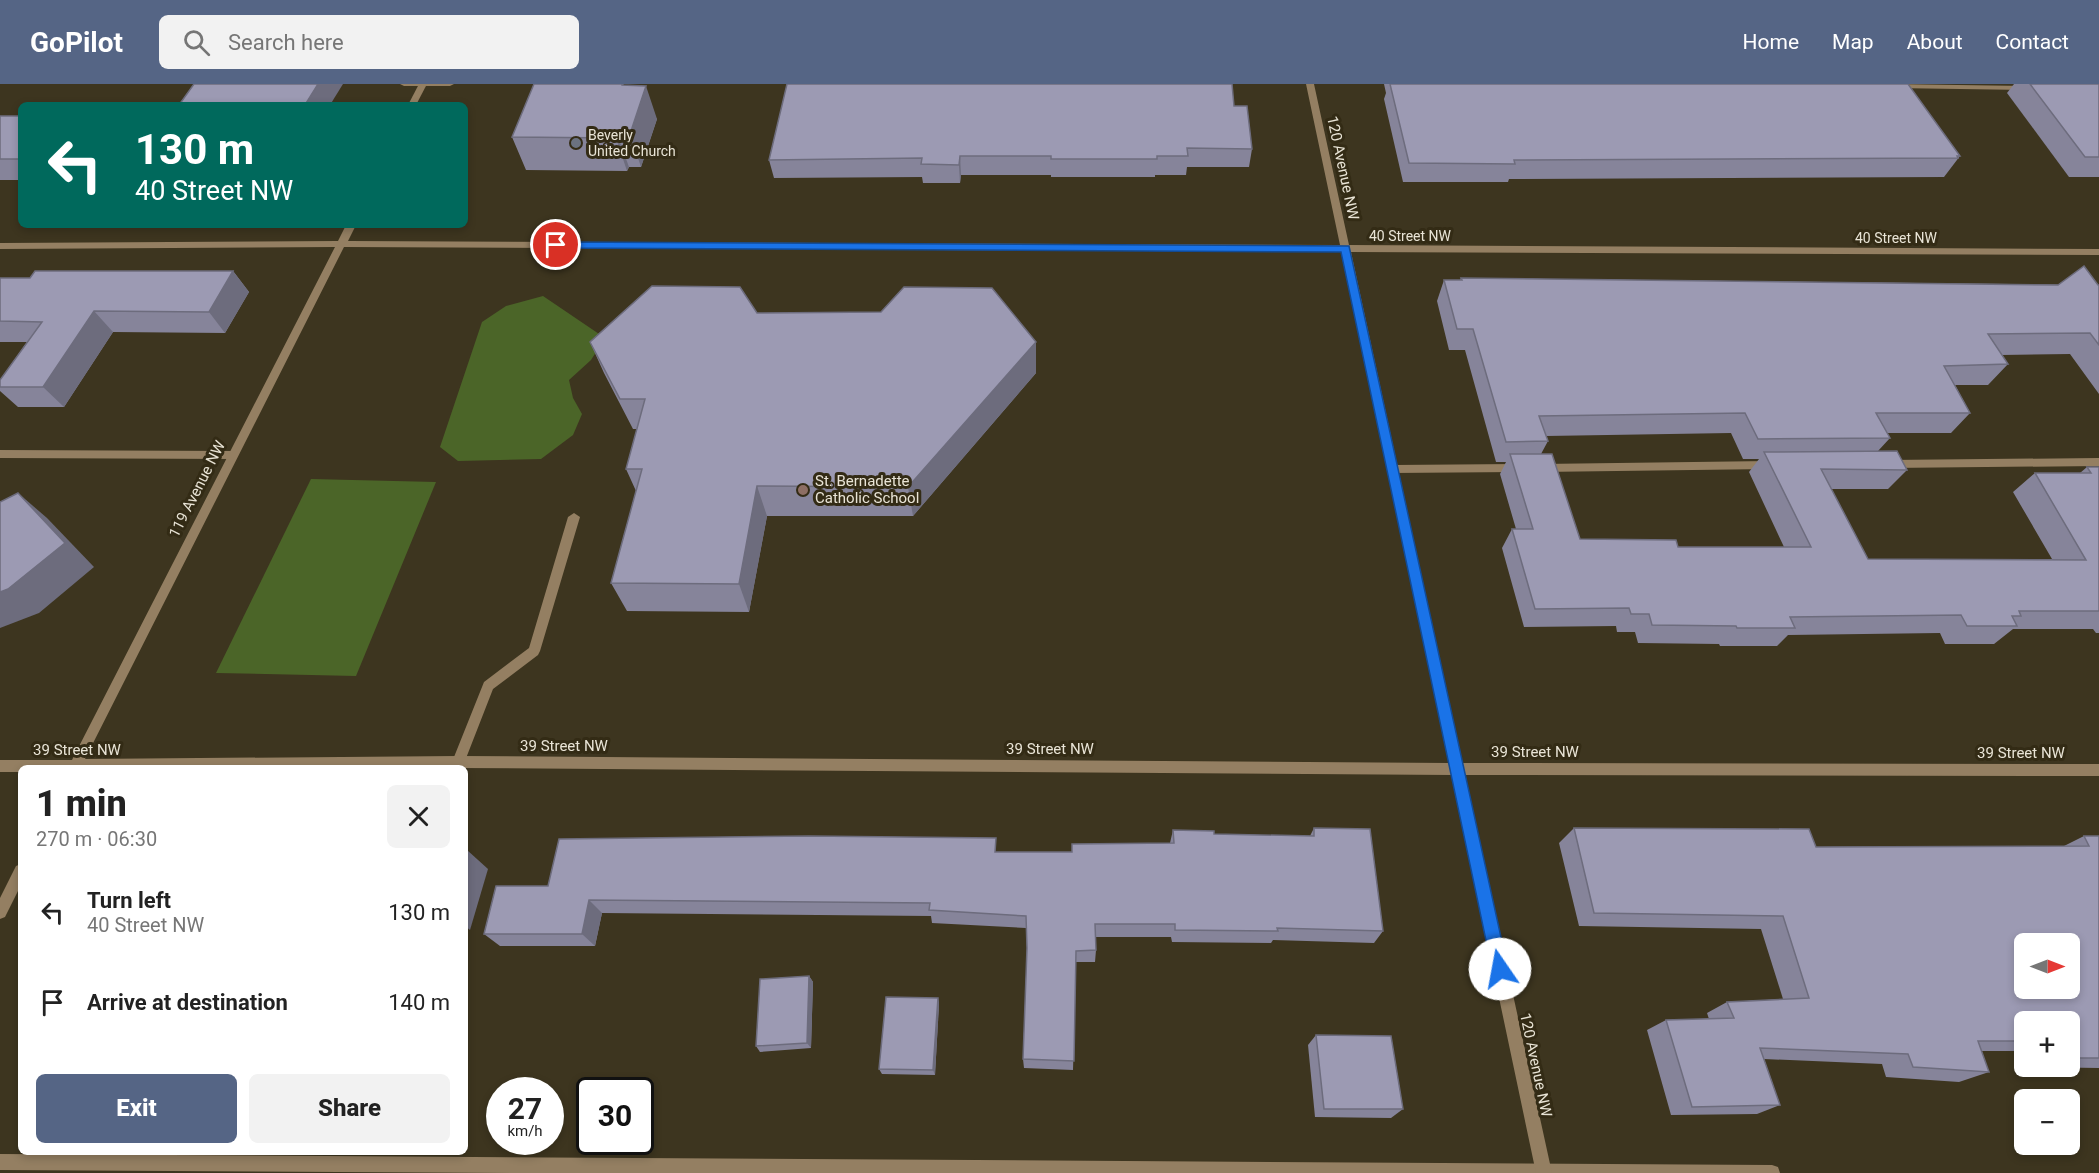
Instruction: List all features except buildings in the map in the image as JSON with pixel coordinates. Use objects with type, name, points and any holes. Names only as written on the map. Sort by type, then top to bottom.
[{"type":"street","points":[[404,84],[450,84]]},
{"type":"street","points":[[414,102],[423,84]]},
{"type":"street","name":"120 Avenue NW","points":[[1310,84],[1543,1171]]},
{"type":"street","points":[[1886,86],[2040,88]]},
{"type":"street","name":"119 Avenue NW","points":[[75,765],[349,228]]},
{"type":"street","name":"40 Street NW","points":[[0,246],[341,244],[2099,252]]},
{"type":"street","points":[[0,454],[233,455]]},
{"type":"street","points":[[1871,464],[2099,462]]},
{"type":"street","points":[[1392,469],[1776,465]]},
{"type":"street","points":[[458,762],[488,686],[534,651],[574,518]]},
{"type":"street","name":"39 Street NW","points":[[228,765],[458,762],[1457,769],[2099,770]]},
{"type":"street","name":"39 Street NW","points":[[0,766],[18,766]]},
{"type":"street","points":[[0,912],[18,877]]},
{"type":"street","points":[[0,1162],[1772,1173]]},
{"type":"green space","points":[[543,296],[605,338],[591,360],[569,380],[573,398],[582,414],[573,435],[541,459],[458,461],[440,447],[482,322],[506,306]]},
{"type":"green space","points":[[311,479],[436,482],[356,676],[216,673]]},
{"type":"place","name":"Beverly United Church","points":[[576,143]]},
{"type":"place","name":"St. Bernadette Catholic School","points":[[803,490]]},
{"type":"route","points":[[556,245],[1345,249],[1500,969]]}]
